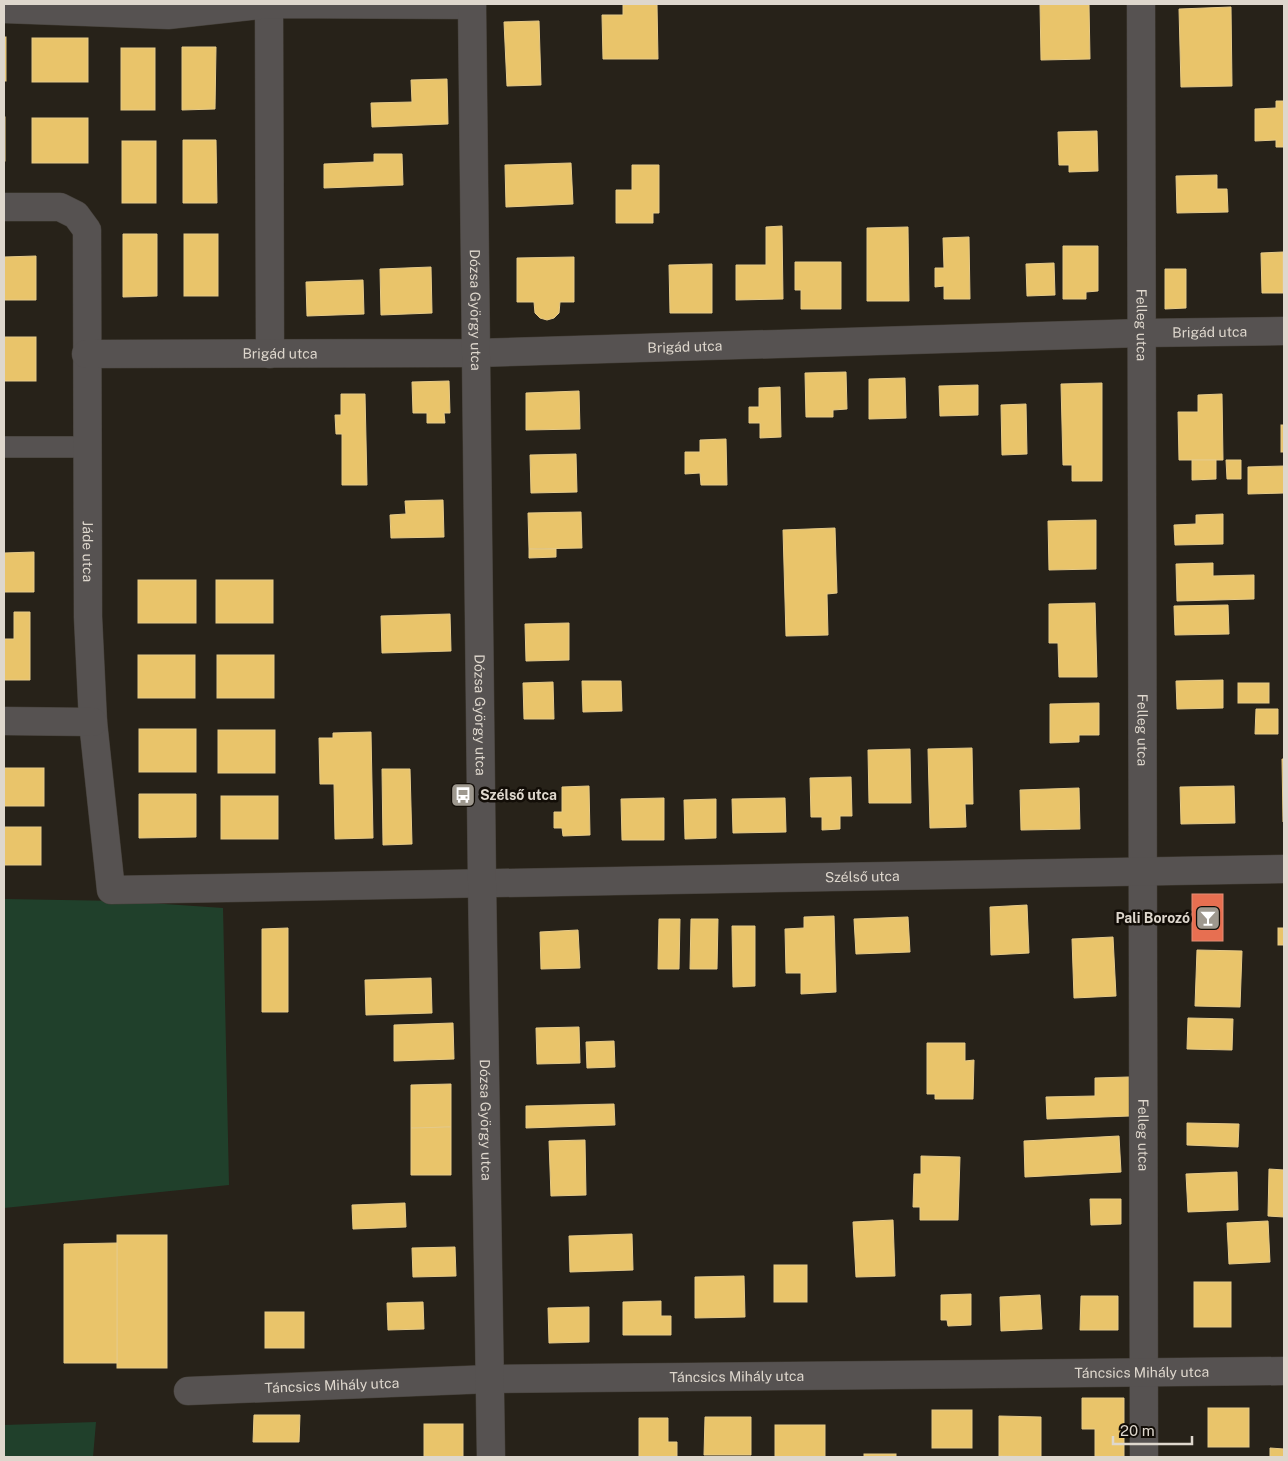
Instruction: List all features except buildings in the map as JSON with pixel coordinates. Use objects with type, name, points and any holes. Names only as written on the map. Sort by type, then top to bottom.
[{"type":"street","points":[[269,4],[270,354]]},
{"type":"street","points":[[4,9],[168,16],[269,4],[472,5]]},
{"type":"street","name":"Felleg utca","points":[[1141,4],[1144,1457]]},
{"type":"street","name":"Dózsa György utca","points":[[472,5],[491,1457]]},
{"type":"street","name":"Jáde utca","points":[[4,206],[60,208],[76,215],[87,230],[88,617],[93,722],[111,890]]},
{"type":"street","name":"Brigád utca","points":[[86,354],[476,353],[1142,333],[1284,331]]},
{"type":"street","points":[[4,447],[87,447]]},
{"type":"street","points":[[4,722],[93,722]]},
{"type":"street","name":"Szélső utca","points":[[111,890],[1284,869]]},
{"type":"street","name":"Táncsics Mihály utca","points":[[188,1391],[491,1379],[1144,1374],[1284,1371]]},
{"type":"green space","points":[[4,899],[121,901],[223,908],[229,1185],[4,1208]]},
{"type":"green space","points":[[96,1422],[93,1457],[4,1457],[4,1425]]},
{"type":"place","name":"Szélső utca","points":[[463,795]]},
{"type":"place","name":"Pali Borozó","points":[[1208,918]]}]
